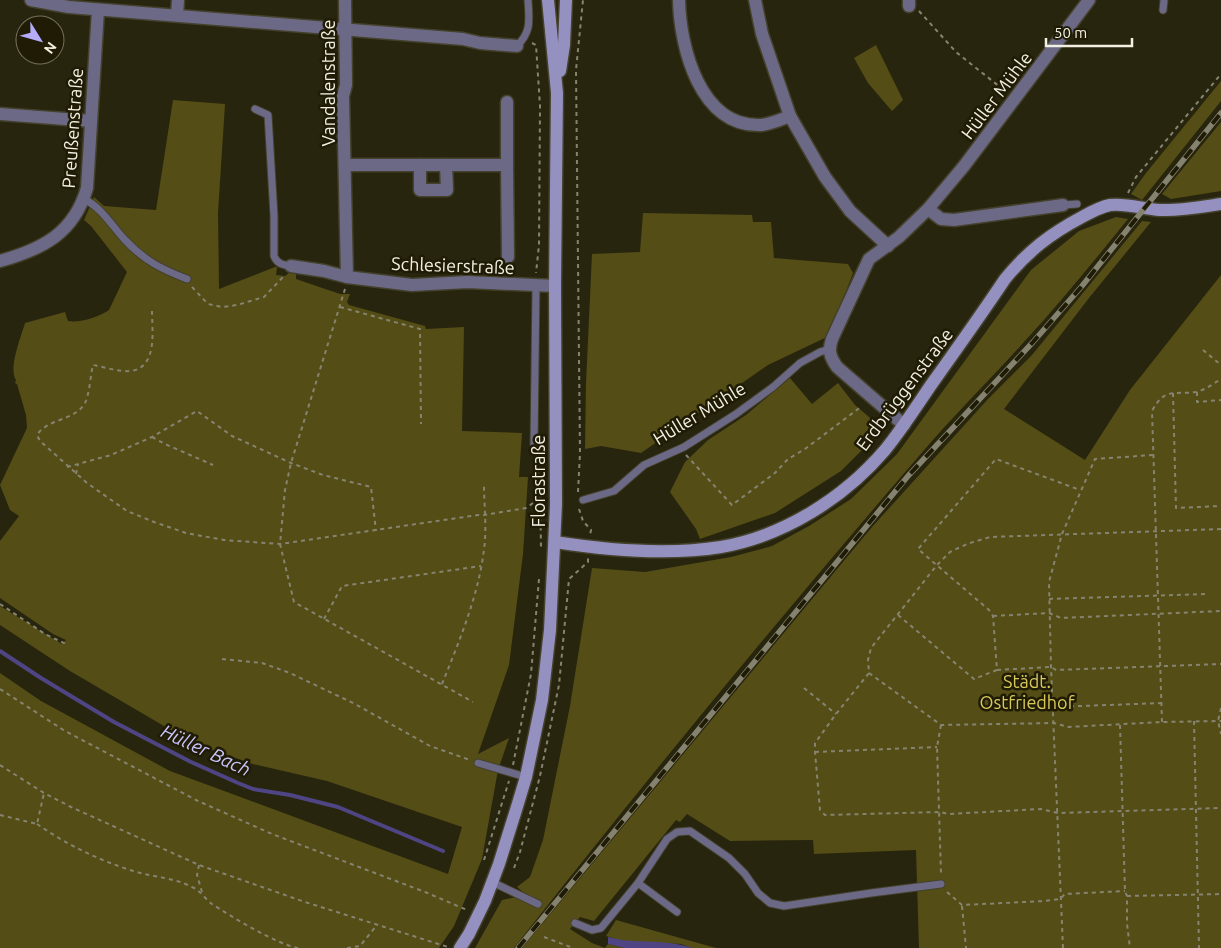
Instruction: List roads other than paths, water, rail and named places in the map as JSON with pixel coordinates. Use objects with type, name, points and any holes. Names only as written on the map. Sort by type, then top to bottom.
[{"type":"main road","name":"Florastraße","points":[[460,948],[478,916],[500,864],[526,777],[547,666],[556,504],[555,286],[557,93],[548,0]]},
{"type":"main road","name":"Florastraße","points":[[557,93],[564,45],[566,0]]},
{"type":"main road","name":"Erdbrüggenstraße","points":[[555,542],[589,547],[682,551],[722,547],[757,537],[797,521],[855,480],[884,450],[904,425],[1019,262],[1050,235],[1095,210],[1110,205],[1167,210],[1221,204]]},
{"type":"street","points":[[31,0],[98,10],[463,38],[480,43],[520,42]]},
{"type":"street","points":[[176,15],[178,0]]},
{"type":"street","name":"Vandalenstraße","points":[[345,0],[346,85],[344,96],[347,276]]},
{"type":"street","points":[[679,0],[679,18],[688,62],[711,103],[735,120],[748,123],[767,124],[790,116]]},
{"type":"street","points":[[755,0],[762,34],[790,116],[825,177],[845,204],[888,246]]},
{"type":"street","name":"Hüller Mühle","points":[[829,349],[869,259],[899,238],[928,209],[964,166],[1089,0]]},
{"type":"street","name":"Preußenstraße","points":[[0,261],[30,251],[50,241],[73,220],[84,199],[87,188],[98,10]]},
{"type":"street","points":[[507,102],[508,257]]},
{"type":"street","points":[[0,114],[91,121]]},
{"type":"street","name":"Vandalenstraße","points":[[345,165],[507,164]]},
{"type":"street","points":[[420,165],[420,190],[447,190],[446,165]]},
{"type":"street","points":[[928,209],[941,219],[954,220],[1063,205]]},
{"type":"street","name":"Schlesierstraße","points":[[291,266],[412,285],[467,282],[555,286]]},
{"type":"street","points":[[829,349],[837,367],[904,425]]},
{"type":"lane","points":[[520,42],[529,30],[528,0]]},
{"type":"lane","points":[[1163,10],[1164,0]]},
{"type":"lane","points":[[255,109],[268,115],[274,216],[274,256],[276,261],[282,265],[291,266]]},
{"type":"lane","points":[[84,199],[98,208],[144,259],[162,270],[187,279]]},
{"type":"lane","points":[[1063,205],[1077,204]]},
{"type":"lane","points":[[534,445],[536,286]]},
{"type":"lane","name":"Hüller Mühle","points":[[584,500],[614,491],[644,465],[684,447],[736,414],[773,387],[800,363],[829,349]]},
{"type":"lane","points":[[478,763],[526,777]]},
{"type":"lane","points":[[575,923],[592,930],[601,928],[638,883],[668,839],[677,832],[690,831],[729,858],[758,893],[770,903],[784,906],[941,884]]},
{"type":"lane","points":[[492,882],[538,904]]},
{"type":"lane","points":[[638,883],[677,912]]},
{"type":"waterway","name":"Hüller Bach","points":[[0,651],[114,722],[191,762],[253,789],[290,795],[338,807],[443,851]]},
{"type":"railway","points":[[518,948],[908,476],[1033,342],[1082,286],[1221,113]]},
{"type":"park label","name":"Städt. Ostfriedhof","points":[[1027,691]]}]
